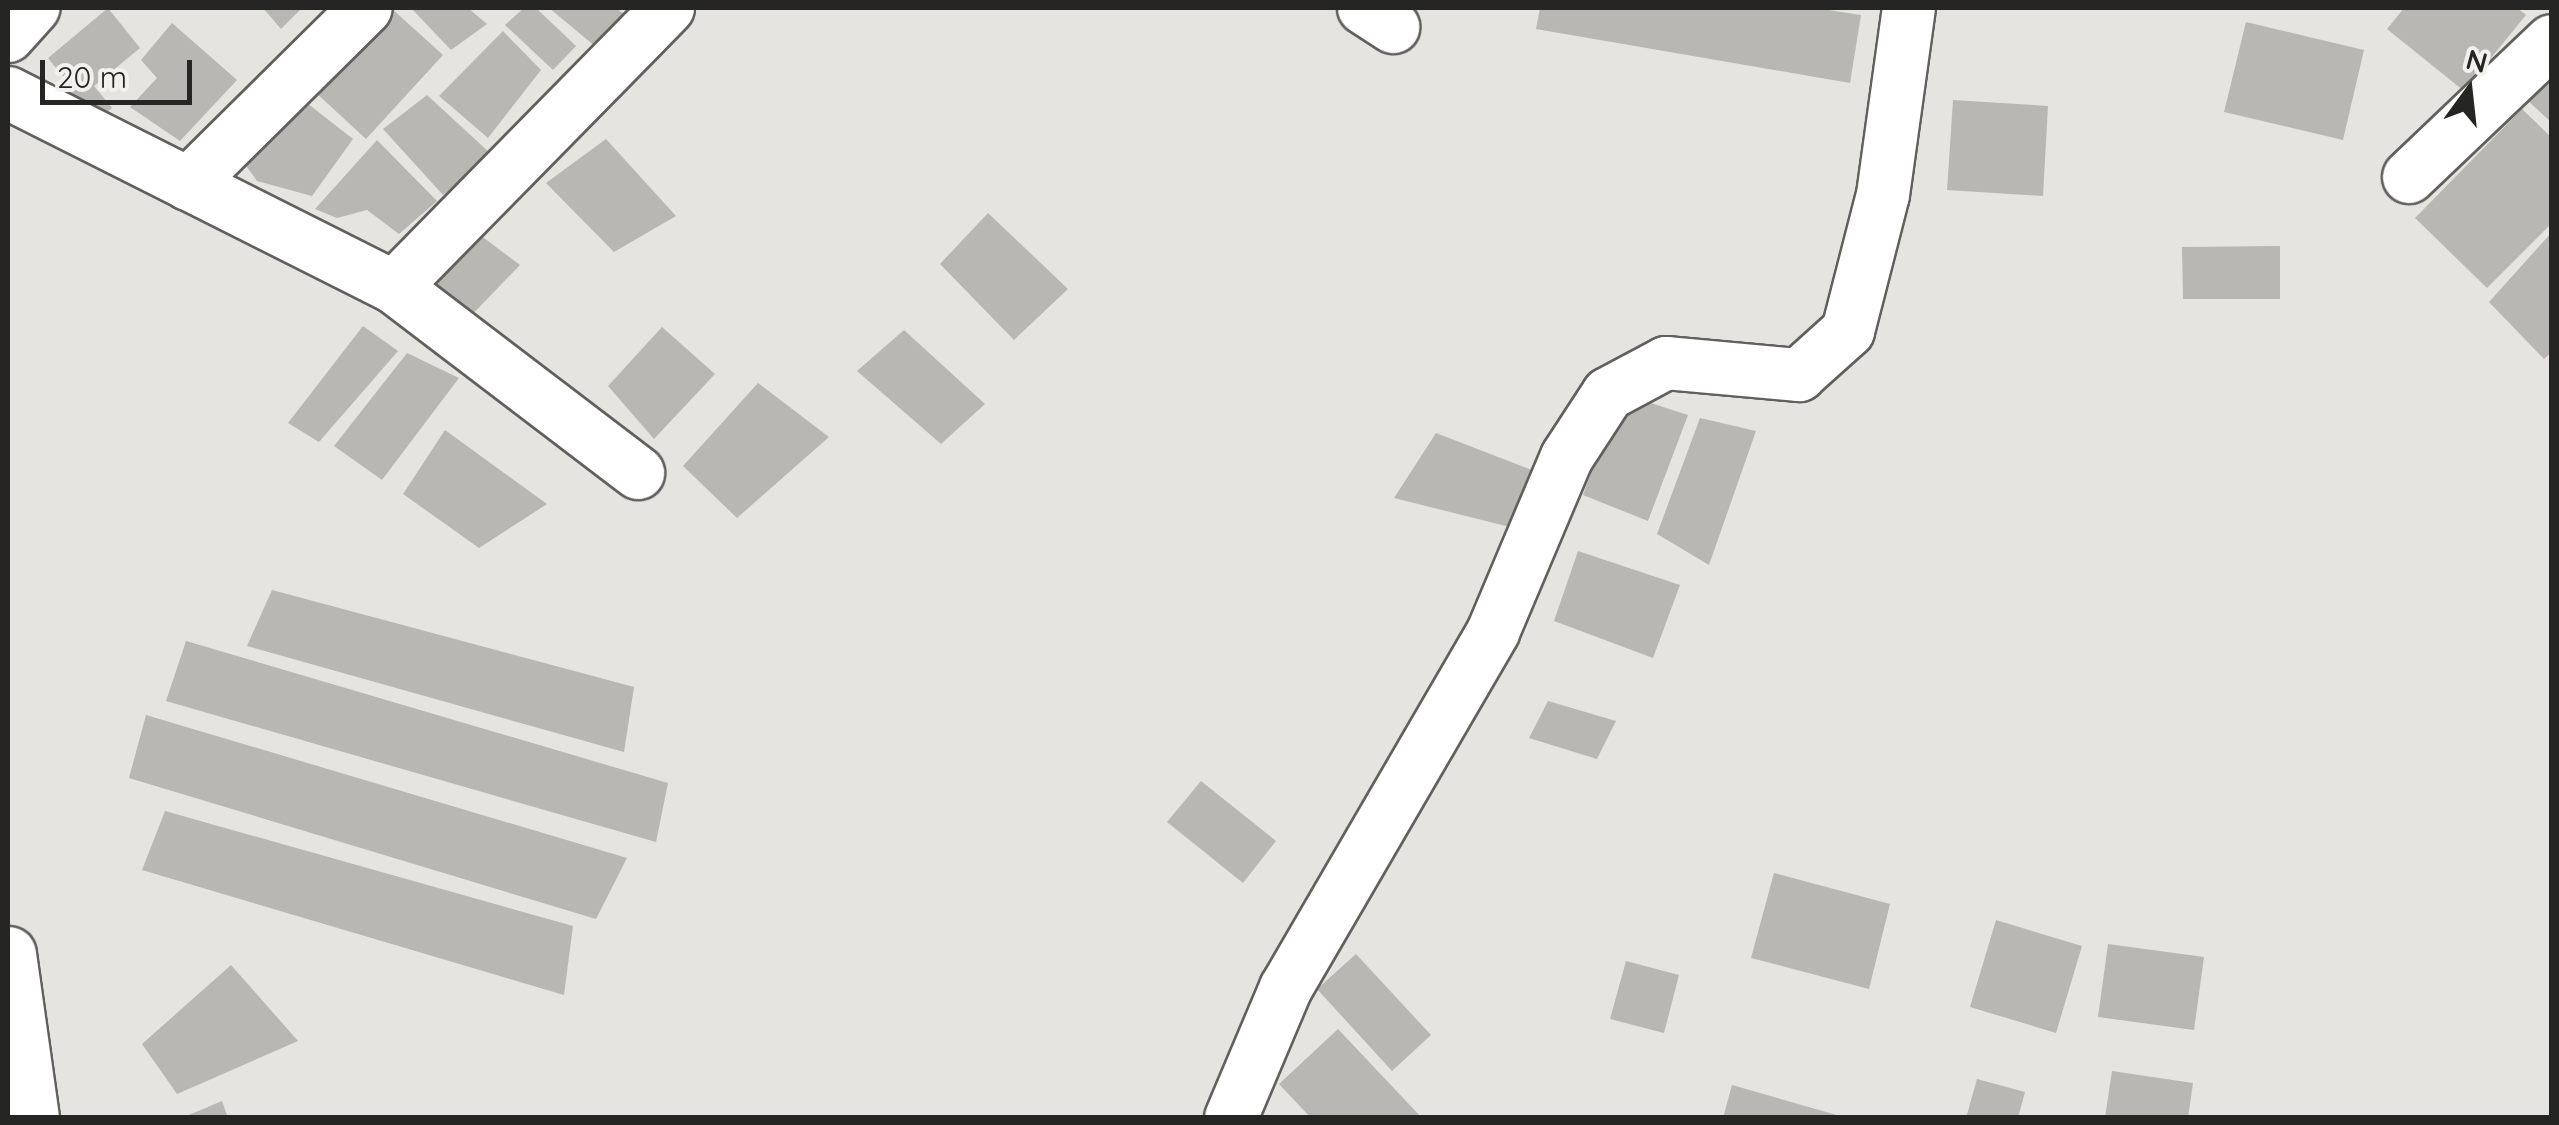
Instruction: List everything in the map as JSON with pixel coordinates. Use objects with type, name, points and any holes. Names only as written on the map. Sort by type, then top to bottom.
[{"type":"street","points":[[8,36],[34,8]]},
{"type":"street","points":[[188,184],[366,8]]},
{"type":"street","points":[[394,286],[668,8]]},
{"type":"street","points":[[1231,1118],[1286,988],[1493,632],[1566,457],[1608,394],[1666,363],[1799,375],[1848,331],[1882,196],[1909,8]]},
{"type":"street","points":[[2409,177],[2552,40]]},
{"type":"street","points":[[8,94],[394,286],[638,473]]},
{"type":"street","points":[[8,954],[30,1114]]},
{"type":"building","points":[[108,8],[140,48],[94,86],[112,108],[87,129],[52,107],[68,83],[48,58]]},
{"type":"building","points":[[263,8],[302,8],[281,29]]},
{"type":"building","points":[[391,8],[443,55],[366,139],[313,90]]},
{"type":"building","points":[[411,8],[468,8],[487,24],[451,50]]},
{"type":"building","points":[[524,8],[536,8],[576,46],[553,70],[505,25]]},
{"type":"building","points":[[549,8],[615,8],[632,19],[602,52]]},
{"type":"building","points":[[1540,8],[1816,8],[1861,15],[1850,83],[1536,29]]},
{"type":"building","points":[[2404,8],[2517,8],[2526,15],[2464,91],[2387,29]]},
{"type":"building","points":[[2246,22],[2364,50],[2343,140],[2224,112]]},
{"type":"building","points":[[172,23],[237,80],[180,141],[130,107],[157,78],[141,60]]},
{"type":"building","points":[[503,31],[541,70],[488,138],[439,96]]},
{"type":"building","points":[[2552,73],[2552,123],[2526,99]]},
{"type":"building","points":[[427,95],[490,153],[443,195],[383,129]]},
{"type":"building","points":[[298,96],[353,139],[312,196],[257,181],[239,156]]},
{"type":"building","points":[[1953,100],[2048,106],[2043,196],[1947,190]]},
{"type":"building","points":[[2522,109],[2552,138],[2552,223],[2487,288],[2415,218]]},
{"type":"building","points":[[606,139],[676,216],[614,252],[546,183]]},
{"type":"building","points":[[377,140],[437,201],[399,234],[367,210],[337,218],[315,209]]},
{"type":"building","points":[[988,213],[1068,289],[1014,340],[940,264]]},
{"type":"building","points":[[468,226],[520,265],[464,323],[424,276]]},
{"type":"building","points":[[2552,232],[2552,352],[2544,359],[2489,302]]},
{"type":"building","points":[[2280,246],[2280,299],[2183,299],[2182,247]]},
{"type":"building","points":[[363,326],[398,351],[319,442],[288,423]]},
{"type":"building","points":[[662,327],[715,374],[654,439],[608,386]]},
{"type":"building","points":[[904,330],[985,404],[941,444],[857,371]]},
{"type":"building","points":[[407,353],[459,378],[382,480],[334,446]]},
{"type":"building","points":[[758,383],[829,437],[737,518],[683,466]]},
{"type":"building","points":[[1620,393],[1688,415],[1648,521],[1583,495]]},
{"type":"building","points":[[1700,418],[1756,431],[1709,565],[1657,534]]},
{"type":"building","points":[[445,430],[547,504],[479,548],[403,494]]},
{"type":"building","points":[[1436,433],[1532,470],[1510,527],[1394,498]]},
{"type":"building","points":[[1578,551],[1680,585],[1653,658],[1554,621]]},
{"type":"building","points":[[272,590],[634,687],[624,752],[247,646]]},
{"type":"building","points":[[186,641],[668,783],[656,842],[166,701]]},
{"type":"building","points":[[1548,701],[1616,721],[1597,759],[1529,738]]},
{"type":"building","points":[[146,715],[627,858],[596,919],[129,778]]},
{"type":"building","points":[[1201,781],[1276,841],[1243,883],[1167,822]]},
{"type":"building","points":[[165,811],[573,926],[564,995],[142,870]]},
{"type":"building","points":[[1774,873],[1890,904],[1869,989],[1751,958]]},
{"type":"building","points":[[1996,920],[2082,946],[2056,1033],[1970,1007]]},
{"type":"building","points":[[2108,944],[2204,957],[2194,1030],[2098,1017]]},
{"type":"building","points":[[1356,954],[1431,1035],[1392,1071],[1317,989]]},
{"type":"building","points":[[1626,961],[1679,975],[1664,1033],[1610,1019]]},
{"type":"building","points":[[231,965],[298,1041],[177,1094],[142,1044]]},
{"type":"building","points":[[1338,1029],[1422,1118],[1311,1118],[1279,1084]]},
{"type":"building","points":[[2112,1071],[2193,1083],[2188,1118],[2105,1118]]},
{"type":"building","points":[[1977,1079],[2025,1092],[2018,1118],[1966,1118]]},
{"type":"building","points":[[1732,1085],[1840,1116],[1840,1118],[1723,1118]]},
{"type":"building","points":[[222,1101],[228,1118],[184,1118],[184,1117]]}]
